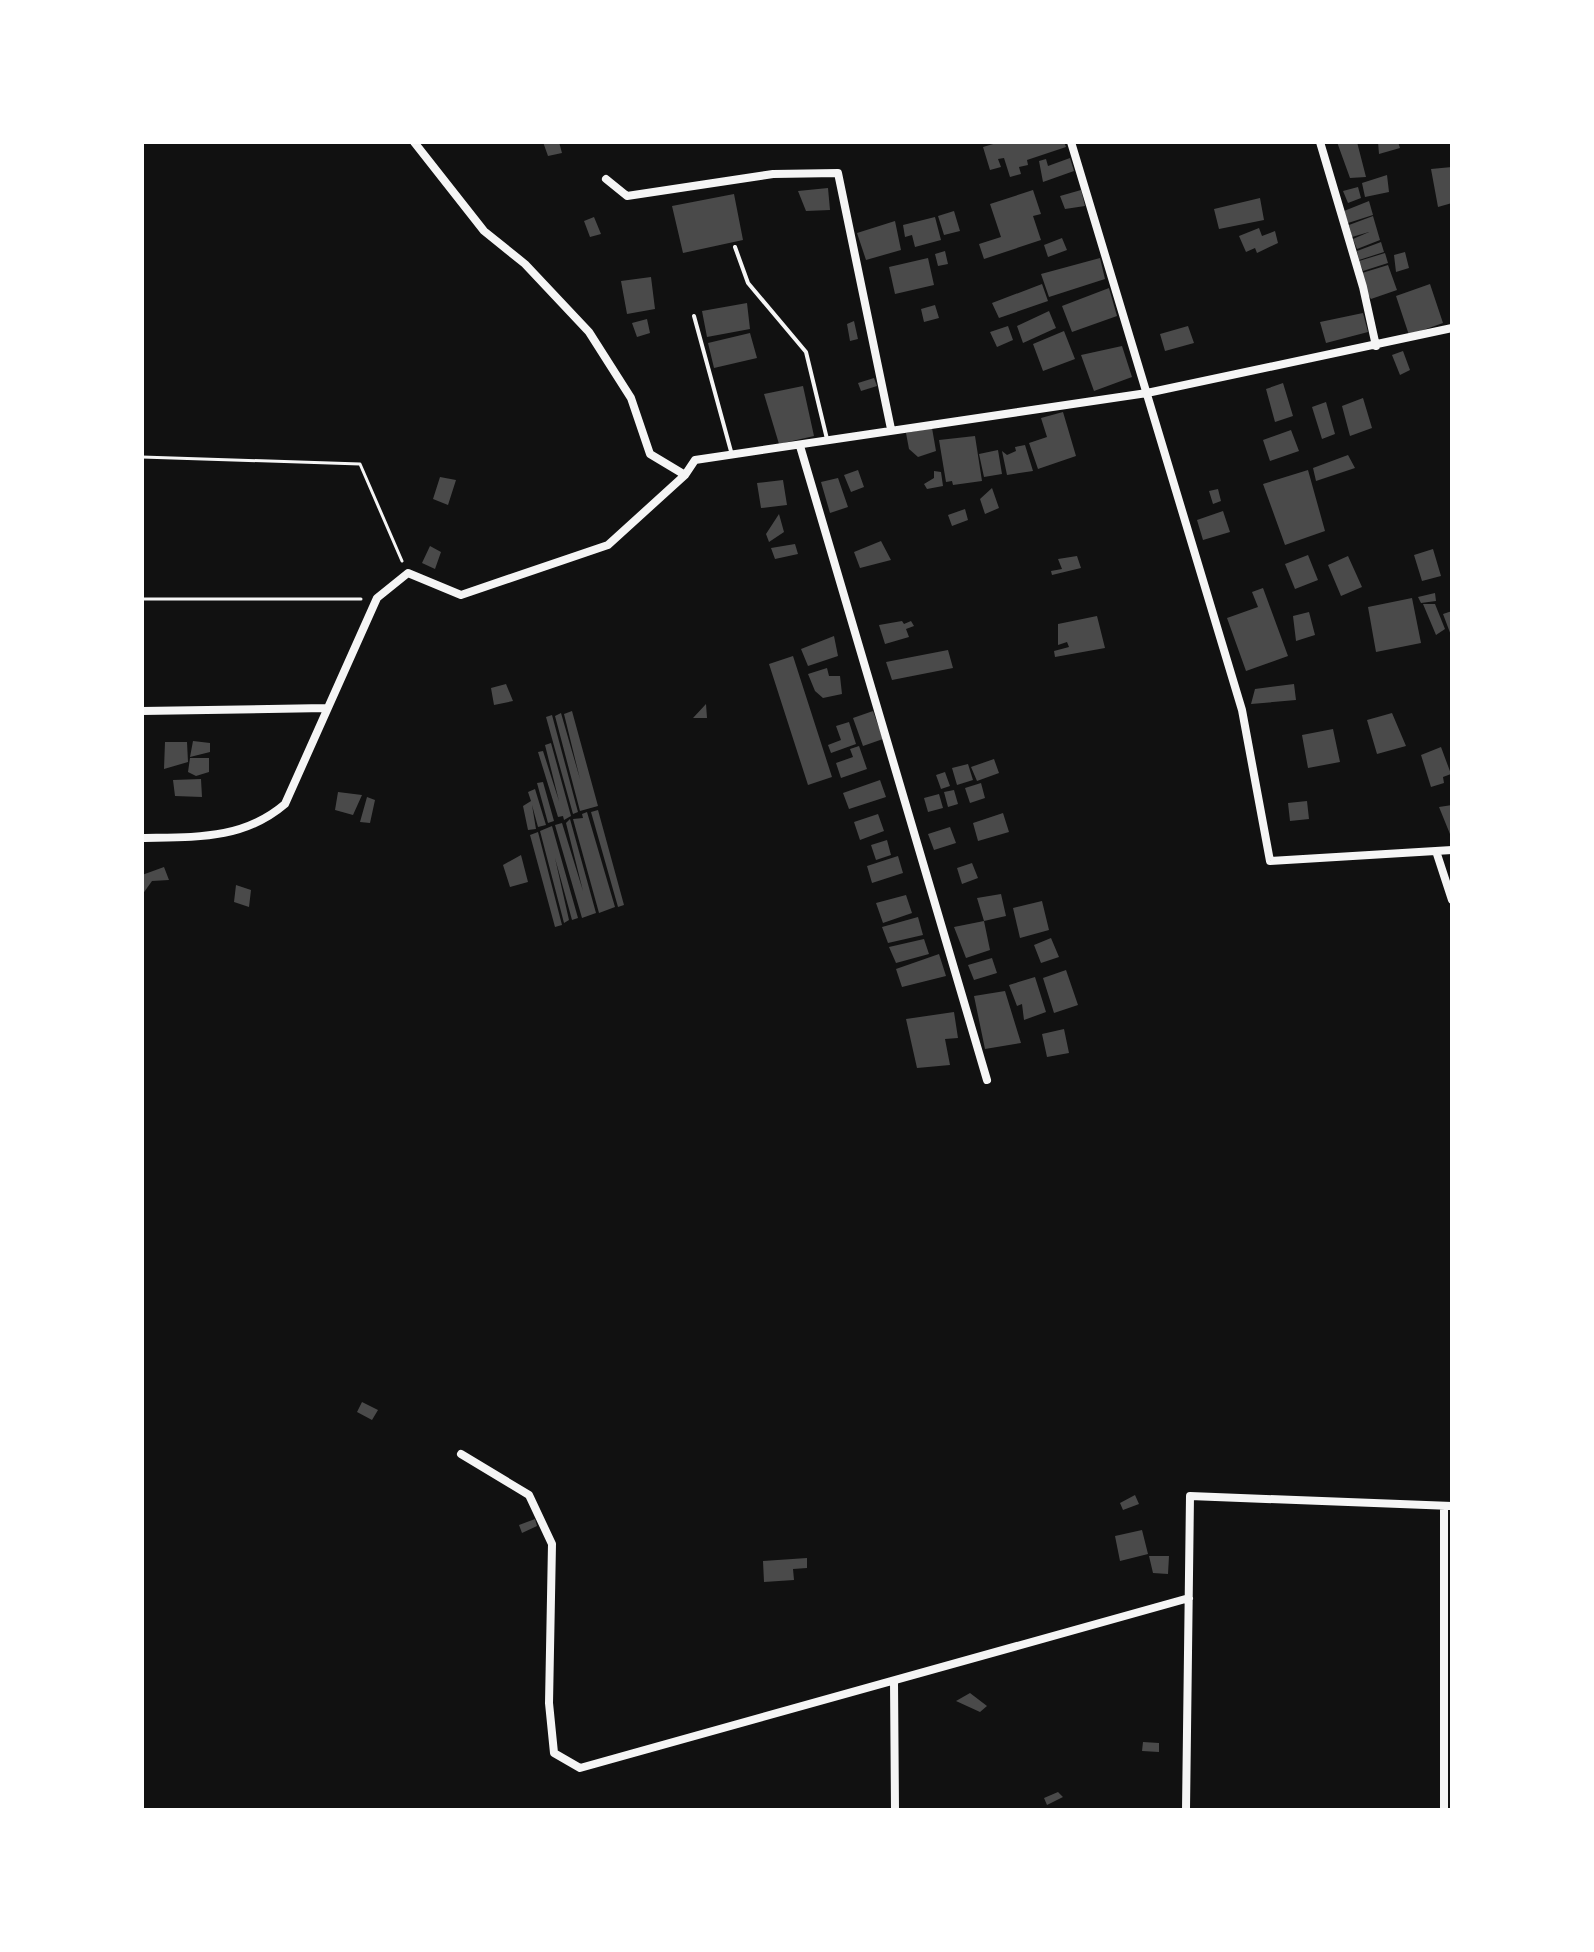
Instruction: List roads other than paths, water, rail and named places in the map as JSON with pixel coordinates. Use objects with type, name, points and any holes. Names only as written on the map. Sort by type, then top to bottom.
[{"type":"street","points":[[414,142],[484,231],[525,264],[589,332],[631,398],[650,454],[685,475]]},
{"type":"street","points":[[1071,142],[1242,710],[1270,861],[1452,850]]},
{"type":"street","points":[[1320,142],[1363,287],[1376,346]]},
{"type":"street","points":[[606,179],[627,196],[773,174],[838,173],[891,429]]},
{"type":"street","points":[[142,838],[217,837],[264,822],[285,804],[377,598],[408,573],[461,595],[608,545],[685,475],[695,460],[1147,393],[1452,328]]},
{"type":"street","points":[[800,446],[987,1080]]},
{"type":"street","points":[[142,711],[326,708]]},
{"type":"street","points":[[1436,851],[1452,900]]},
{"type":"street","points":[[461,1454],[529,1495],[552,1544],[549,1703],[554,1753],[580,1768],[1189,1598]]},
{"type":"street","points":[[1186,1810],[1190,1496],[1448,1506],[1444,1810]]},
{"type":"street","points":[[894,1681],[895,1810]]},
{"type":"lane","points":[[735,247],[748,283],[806,352],[827,441]]},
{"type":"lane","points":[[694,316],[732,455]]}]
